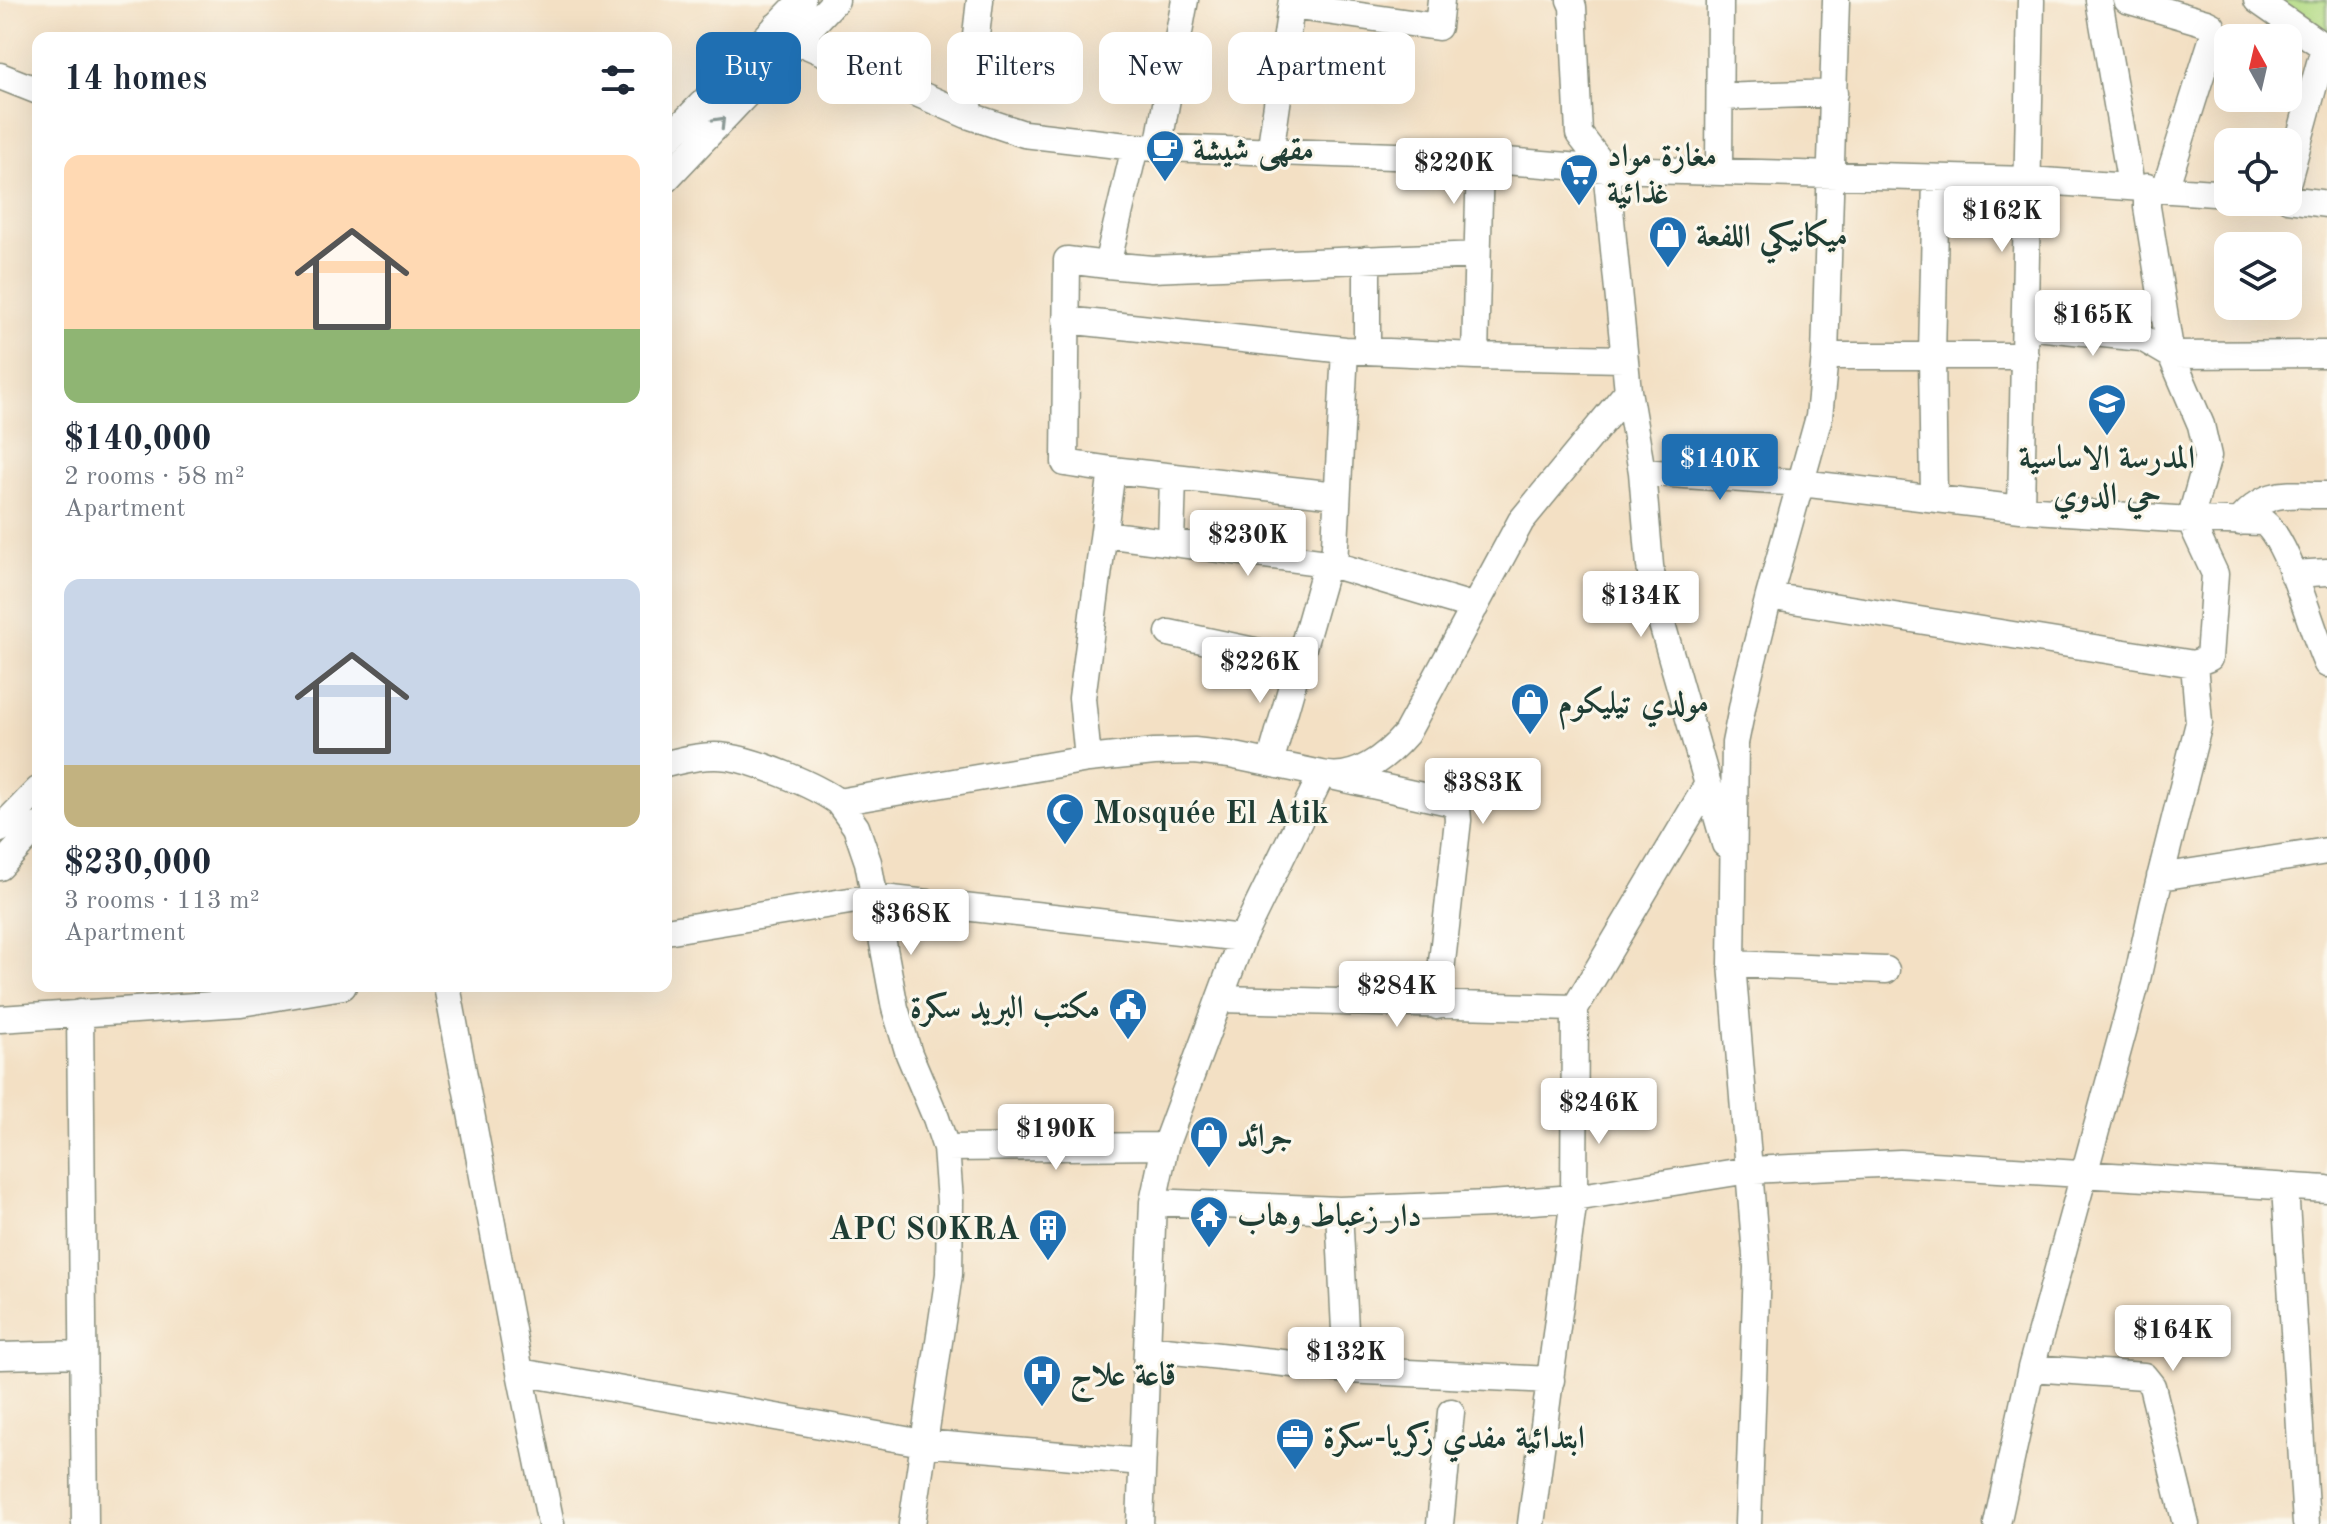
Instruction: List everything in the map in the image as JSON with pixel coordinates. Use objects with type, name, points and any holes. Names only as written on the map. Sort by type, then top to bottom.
[{"type":"street","points":[[787,32],[802,0]]},
{"type":"street","points":[[789,32],[836,0]]},
{"type":"street","points":[[967,115],[980,0]]},
{"type":"street","points":[[1107,265],[1146,148],[1185,0]]},
{"type":"street","points":[[1270,153],[1291,3],[1438,27],[1441,0]]},
{"type":"street","points":[[1570,0],[1573,7],[1579,134],[1606,169],[1624,359],[1642,472],[1656,603],[1732,869]]},
{"type":"street","points":[[1719,170],[1720,0]]},
{"type":"street","points":[[1748,1524],[1757,1267],[1732,964],[1735,743],[1769,596],[1819,417],[1825,356],[1836,0]]},
{"type":"street","points":[[2021,509],[2031,0]]},
{"type":"street","points":[[1769,596],[2194,664],[2209,658],[2215,574],[2190,520],[2208,456],[2201,425],[2171,355],[2147,207],[2147,187],[2099,0]]},
{"type":"street","points":[[2127,0],[2206,23],[2212,26],[2214,34],[2147,187]]},
{"type":"street","points":[[2257,0],[2326,48],[2302,131]]},
{"type":"street","points":[[801,41],[967,115],[1024,134],[1146,148],[1480,159],[1606,169],[2029,180],[2214,193]]},
{"type":"street","points":[[0,76],[32,89]]},
{"type":"street","points":[[1720,97],[1834,93]]},
{"type":"street","points":[[672,136],[707,104]]},
{"type":"street","points":[[672,172],[728,104]]},
{"type":"street","points":[[1475,356],[1480,159]]},
{"type":"street","points":[[1934,498],[1932,356],[1936,178]]},
{"type":"street","points":[[2302,201],[2327,204]]},
{"type":"street","points":[[1337,495],[1065,463],[1067,260],[1152,269],[1477,255]]},
{"type":"street","points":[[1270,763],[1298,660],[1330,564],[1367,259]]},
{"type":"street","points":[[1066,320],[1356,350],[1624,359]]},
{"type":"street","points":[[2026,326],[2142,338],[2171,355],[2327,354]]},
{"type":"street","points":[[1825,356],[2025,356]]},
{"type":"street","points":[[1326,775],[1361,770],[1389,754],[1406,734],[1521,521],[1628,391]]},
{"type":"street","points":[[1088,759],[1082,698],[1112,470]]},
{"type":"street","points":[[1642,472],[1801,483],[2021,509],[2263,522],[2269,526],[2293,574],[2327,664]]},
{"type":"street","points":[[1171,543],[1173,477]]},
{"type":"street","points":[[2239,522],[2263,498],[2327,495]]},
{"type":"street","points":[[1104,534],[1330,564],[1475,607]]},
{"type":"street","points":[[2293,574],[2327,572]]},
{"type":"street","points":[[1169,633],[1298,660]]},
{"type":"street","points":[[1997,1524],[2031,1368],[2136,984],[2199,723],[2194,664]]},
{"type":"street","points":[[838,802],[1088,759],[1194,751],[1270,763],[1449,802],[1457,808],[1458,820],[1437,1006]]},
{"type":"street","points":[[672,762],[693,757],[729,757],[820,789],[838,802],[856,827],[868,862],[895,1008],[909,1054],[946,1148],[950,1201],[949,1274],[912,1524]]},
{"type":"street","points":[[1140,1524],[1153,1202],[1165,1146],[1242,938],[1326,775]]},
{"type":"street","points":[[1531,1524],[1574,1198],[1575,1008],[1708,784]]},
{"type":"street","points":[[0,829],[32,796]]},
{"type":"street","points":[[0,867],[32,832]]},
{"type":"street","points":[[2160,877],[2327,851]]},
{"type":"street","points":[[672,930],[874,897],[1242,938]]},
{"type":"street","points":[[1732,964],[1886,970]]},
{"type":"street","points":[[0,1019],[241,1003],[307,992]]},
{"type":"street","points":[[448,992],[551,1524]]},
{"type":"street","points":[[1220,999],[1575,1008]]},
{"type":"street","points":[[80,1013],[85,1524]]},
{"type":"street","points":[[946,1148],[1165,1146]]},
{"type":"street","points":[[1153,1202],[1339,1210],[1574,1198],[1749,1170],[1900,1163],[2327,1189]]},
{"type":"street","points":[[2285,1187],[2306,1524]]},
{"type":"street","points":[[1339,1210],[1347,1370]]},
{"type":"street","points":[[1147,1348],[1347,1370],[1551,1380]]},
{"type":"street","points":[[0,1356],[82,1354]]},
{"type":"street","points":[[2031,1368],[2144,1376],[2152,1386],[2186,1524]]},
{"type":"street","points":[[520,1372],[923,1443],[1142,1462]]},
{"type":"street","points":[[1440,1524],[1451,1412]]},
{"type":"green space","points":[[2272,0],[2327,0],[2327,33]]},
{"type":"place","name":"مقهى شيشة","points":[[1165,183]]},
{"type":"place","name":"مغازة مواد غذائية","points":[[1579,207]]},
{"type":"place","name":"ميكانيكي اللفعة","points":[[1668,269]]},
{"type":"place","name":"المدرسة الاساسية حي الدوي","points":[[2107,437]]},
{"type":"place","name":"مولدي تيليكوم","points":[[1530,736]]},
{"type":"place","name":"Mosquée El Atik","points":[[1065,846]]},
{"type":"place","name":"مكتب البريد سكرة","points":[[1128,1041]]},
{"type":"place","name":"جرائد","points":[[1209,1169]]},
{"type":"place","name":"دار زعباط وهاب","points":[[1209,1249]]},
{"type":"place","name":"APC SOKRA","points":[[1048,1262]]},
{"type":"place","name":"قاعة علاج","points":[[1042,1408]]},
{"type":"place","name":"ابتدائية مفدي زكريا-سكرة","points":[[1295,1471]]}]
